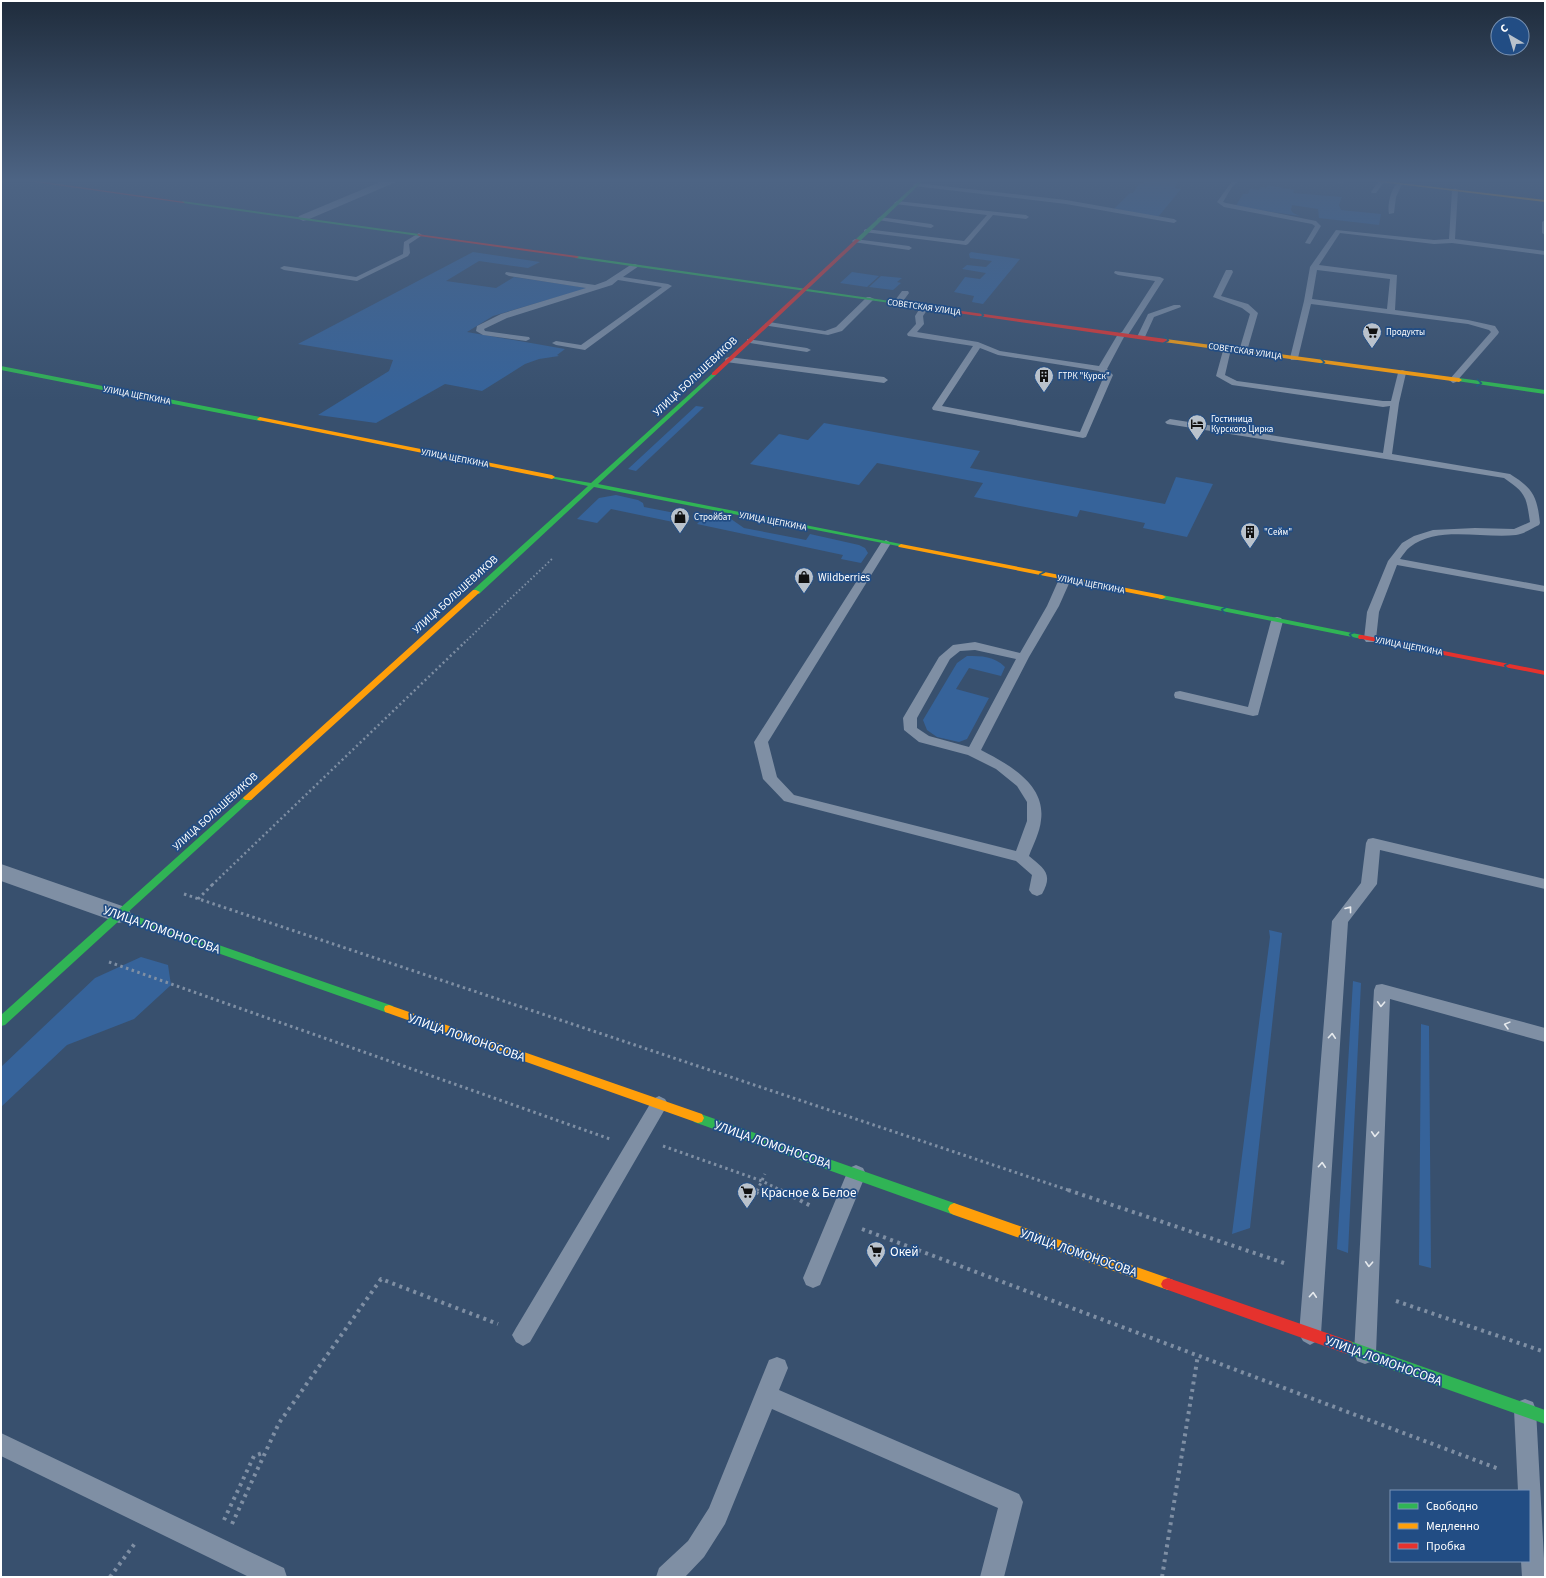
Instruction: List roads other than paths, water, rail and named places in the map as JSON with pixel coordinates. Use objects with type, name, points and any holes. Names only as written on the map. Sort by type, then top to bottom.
[{"type":"street","name":"СОВЕТСКАЯ УЛИЦА","points":[[549,254],[1123,335],[1545,392]]},
{"type":"street","name":"УЛИЦА БОЛЬШЕВИКОВ","points":[[1,1022],[593,486],[769,324],[843,254]]},
{"type":"street","name":"УЛИЦА ЩЕПКИНА","points":[[1,368],[1545,673]]},
{"type":"street","name":"УЛИЦА ЛОМОНОСОВА","points":[[1,872],[1535,1414]]},
{"type":"lane","points":[[284,268],[357,279],[407,254]]},
{"type":"lane","points":[[1294,358],[1308,301],[1314,267],[1323,254]]},
{"type":"lane","points":[[526,340],[483,333],[480,331],[480,328],[504,316],[598,288],[636,266]]},
{"type":"lane","points":[[1314,267],[1394,277],[1391,312]]},
{"type":"lane","points":[[1229,272],[1217,297],[1245,306],[1254,313],[1243,351]]},
{"type":"lane","points":[[1102,369],[1160,279],[1118,273]]},
{"type":"lane","points":[[509,274],[598,288]]},
{"type":"lane","points":[[556,343],[582,348],[668,286],[617,278]]},
{"type":"lane","points":[[896,303],[904,293]]},
{"type":"lane","points":[[769,324],[825,333],[839,329],[870,299]]},
{"type":"lane","points":[[1308,301],[1468,322],[1492,328],[1495,332],[1453,380]]},
{"type":"lane","points":[[925,307],[919,316],[920,324],[911,334],[978,344],[998,352],[1102,369],[1109,375],[1083,435],[936,408],[978,344]]},
{"type":"lane","points":[[1141,337],[1152,316],[1177,307]]},
{"type":"lane","points":[[750,341],[807,350]]},
{"type":"lane","points":[[1227,349],[1220,376],[1235,382],[1383,404],[1395,403]]},
{"type":"lane","points":[[729,360],[884,380]]},
{"type":"lane","points":[[1387,456],[1395,403],[1402,373]]},
{"type":"lane","points":[[1170,422],[1507,476],[1530,493],[1535,523],[1516,532],[1475,531],[1433,533],[1406,544],[1392,561],[1373,612],[1370,639]]},
{"type":"lane","points":[[886,543],[761,742],[770,779],[789,798],[1021,857],[1040,872],[1037,890]]},
{"type":"lane","points":[[1392,561],[1545,589]]},
{"type":"lane","points":[[973,752],[1053,606],[1065,579]]},
{"type":"lane","points":[[1180,695],[1253,712],[1278,621]]},
{"type":"lane","points":[[1021,857],[1034,821],[1034,802],[1022,783],[1001,766],[973,752],[924,739],[911,730],[910,718],[945,657],[957,648],[975,646],[1024,657]]},
{"type":"lane","points":[[1310,1334],[1340,921],[1368,884],[1373,843],[1545,884]]},
{"type":"lane","points":[[1365,1353],[1382,990],[1545,1035]]},
{"type":"lane","points":[[523,1335],[659,1104]]},
{"type":"lane","points":[[813,1278],[856,1174]]},
{"type":"lane","points":[[668,1577],[696,1549],[716,1516],[776,1368]]},
{"type":"lane","points":[[766,1395],[1011,1502],[992,1577]]},
{"type":"lane","points":[[1530,1490],[1529,1480],[1535,1414]]},
{"type":"lane","points":[[1,1444],[216,1547],[274,1577]]},
{"type":"lane","points":[[1530,1499],[1534,1577]]},
{"type":"place","name":"Продукты","points":[[1372,349]]},
{"type":"place","name":"ГТРК \"Курск\"","points":[[1044,393]]},
{"type":"place","name":"Гостиница Курского Цирка","points":[[1197,441]]},
{"type":"place","name":"Стройбат","points":[[680,534]]},
{"type":"place","name":"\"Сейм\"","points":[[1250,549]]},
{"type":"place","name":"Wildberries","points":[[804,594]]},
{"type":"place","name":"Красное & Белое","points":[[747,1209]]},
{"type":"place","name":"Окей","points":[[876,1268]]}]
